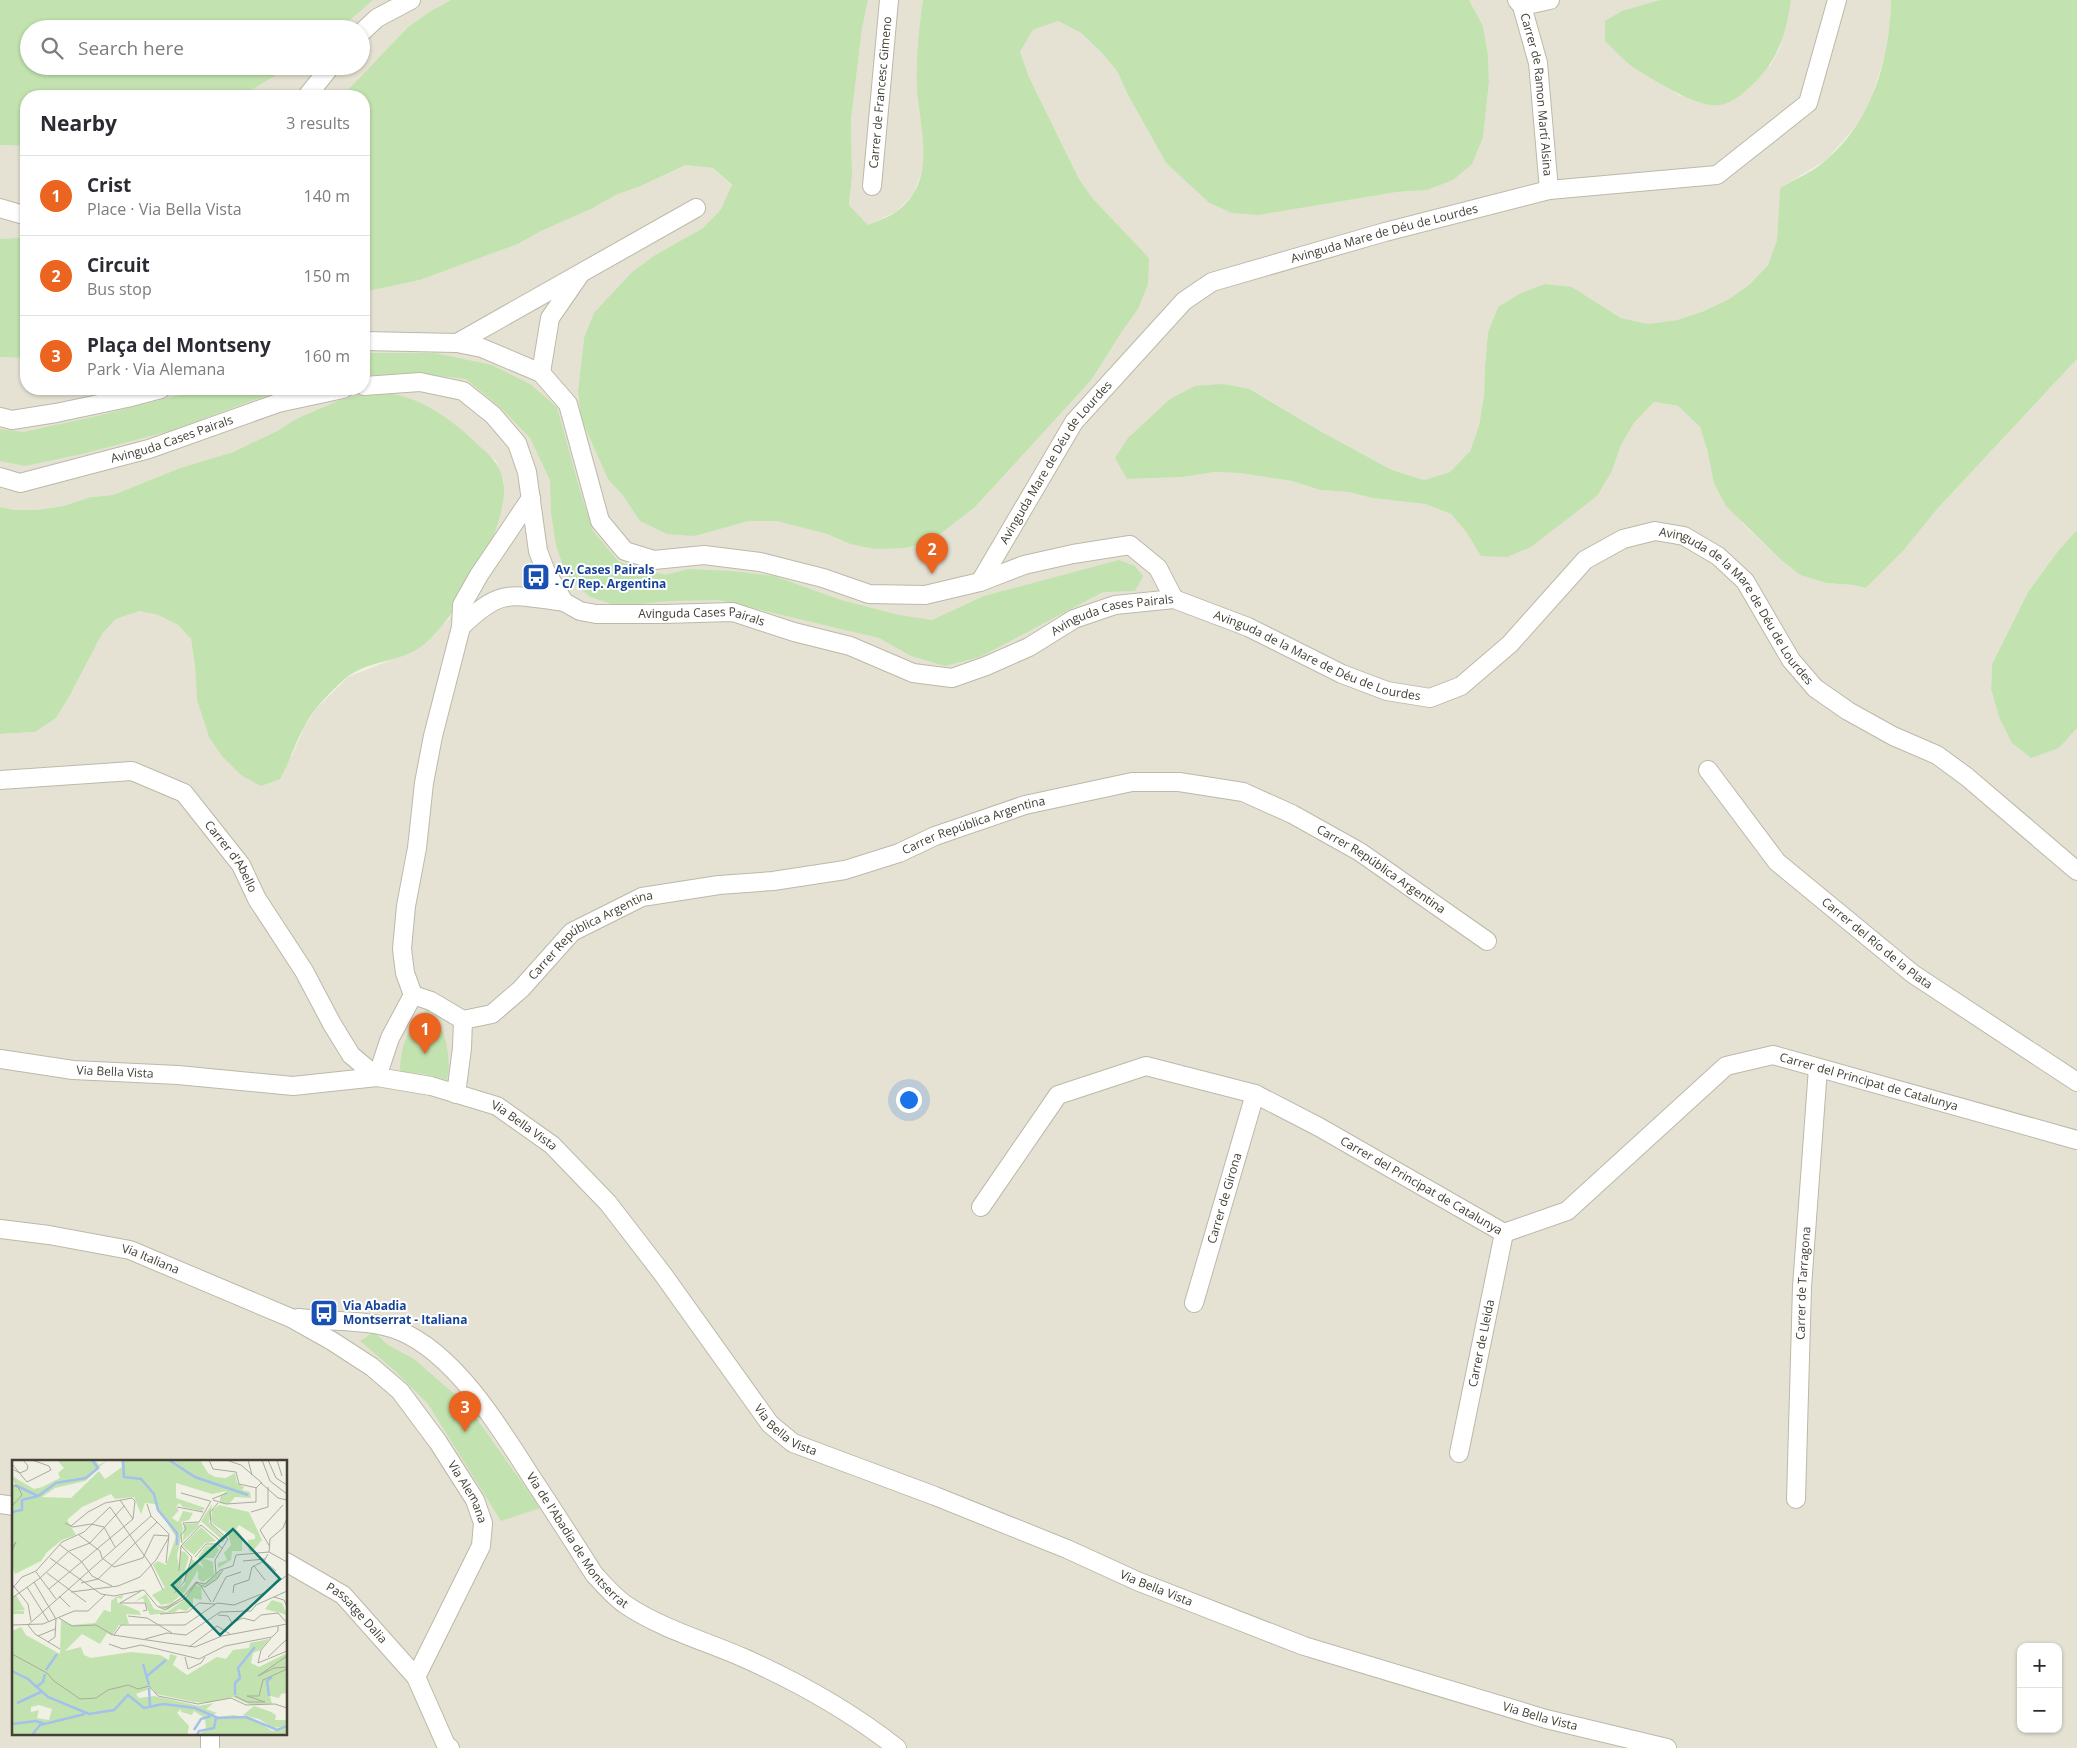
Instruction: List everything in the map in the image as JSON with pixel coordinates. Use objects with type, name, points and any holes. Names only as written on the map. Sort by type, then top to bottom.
[{"type":"street","points":[[370,24],[376,18],[411,0]]},
{"type":"street","name":"Carrer de Francesc Gimeno","points":[[872,186],[889,0]]},
{"type":"street","points":[[1520,3],[1550,0]]},
{"type":"street","name":"Avinguda Mare de Déu de Lourdes","points":[[980,582],[1074,422],[1184,301],[1212,282],[1385,232],[1549,190],[1717,175],[1808,103],[1837,0]]},
{"type":"street","name":"Carrer de Ramon Martí Alsina","points":[[1520,3],[1538,63],[1549,190]]},
{"type":"street","points":[[312,90],[324,75]]},
{"type":"street","points":[[0,208],[20,214]]},
{"type":"street","points":[[457,343],[696,208]]},
{"type":"street","points":[[541,373],[550,318],[582,271]]},
{"type":"street","name":"Avinguda Cases Pairals","points":[[370,341],[457,343],[482,348],[541,373],[568,404],[600,521],[625,551],[654,560],[704,555],[760,562],[823,578],[869,594],[925,594],[980,582],[1024,565],[1073,554],[1130,545],[1158,568],[1174,599],[1116,605],[1082,616],[1029,646],[952,678],[913,673],[850,646],[794,632],[733,612],[596,614],[580,611],[564,602],[510,595],[492,600],[477,611],[461,627]]},
{"type":"street","points":[[370,386],[420,382],[463,392],[493,415],[517,444],[527,472],[538,551],[546,572],[564,602]]},
{"type":"street","points":[[0,417],[12,420],[56,413],[138,395]]},
{"type":"street","name":"Avinguda Cases Pairals","points":[[0,477],[20,483],[150,449],[278,403],[315,395]]},
{"type":"street","points":[[377,1077],[390,1038],[413,995],[405,973],[402,949],[406,906],[417,848],[424,783],[431,745],[461,627],[462,605],[479,575],[531,498]]},
{"type":"street","name":"Avinguda de la Mare de Déu de Lourdes","points":[[1174,599],[1248,627],[1342,674],[1387,691],[1430,698],[1461,686],[1510,644],[1585,560],[1623,539],[1655,531],[1684,536],[1718,556],[1745,581],[1791,660],[1815,688],[1848,711],[1886,732],[1937,755],[1967,777],[2077,870]]},
{"type":"street","name":"Carrer del Río de la Plata","points":[[1708,770],[1777,862],[1913,974],[2077,1082]]},
{"type":"street","name":"Carrer d'Abello","points":[[0,780],[132,771],[184,793],[241,865],[257,900],[304,971],[351,1055],[377,1077]]},
{"type":"street","name":"Carrer República Argentina","points":[[463,1020],[492,1014],[520,989],[572,932],[642,897],[719,884],[773,882],[845,870],[899,853],[935,836],[1025,805],[1132,782],[1179,782],[1243,792],[1292,814],[1360,852],[1486,941]]},
{"type":"street","points":[[413,995],[431,1001],[463,1020],[462,1048],[456,1094]]},
{"type":"street","name":"Carrer del Principat de Catalunya","points":[[981,1207],[1058,1095],[1146,1066],[1255,1094],[1318,1127],[1504,1232],[1568,1211],[1726,1066],[1773,1055],[2077,1140]]},
{"type":"street","name":"Via Bella Vista","points":[[0,1059],[73,1070],[178,1076],[293,1086],[377,1077],[431,1086],[497,1106],[552,1145],[602,1196],[662,1273],[770,1424],[793,1443],[1067,1548],[1137,1581],[1304,1646],[1546,1719],[1667,1748]]},
{"type":"street","name":"Carrer de Tarragona","points":[[1796,1499],[1802,1287],[1818,1068]]},
{"type":"street","name":"Carrer de Girona","points":[[1194,1303],[1255,1094]]},
{"type":"street","name":"Via Italiana","points":[[0,1229],[49,1235],[130,1250],[291,1318]]},
{"type":"street","name":"Carrer de Lleida","points":[[1459,1453],[1504,1232]]},
{"type":"street","name":"Via Alemana","points":[[291,1318],[332,1341],[372,1367],[400,1391],[438,1442],[476,1500],[483,1523],[481,1546],[416,1677]]},
{"type":"street","name":"Via de l'Abadia de Montserrat","points":[[291,1318],[323,1322],[377,1324],[400,1331],[423,1345],[454,1371],[491,1414],[594,1574],[608,1590],[626,1605],[655,1620],[745,1659],[822,1697],[897,1748]]},
{"type":"street","name":"Passatge Dalia","points":[[288,1563],[343,1595],[416,1677]]},
{"type":"street","points":[[416,1677],[446,1745],[450,1748]]},
{"type":"shaded area","points":[[373,0],[451,0],[429,12],[408,27],[370,67],[370,20],[350,20]]},
{"type":"shaded area","points":[[868,0],[923,0],[917,85],[924,140],[924,165],[914,193],[896,212],[868,225],[849,205],[852,176],[851,120],[862,29]]},
{"type":"shaded area","points":[[1469,0],[1660,0],[1642,6],[1649,76],[1680,96],[1770,66],[1780,48],[1791,0],[1891,0],[1886,52],[1871,100],[1859,123],[1826,160],[1780,188],[1777,240],[1768,265],[1750,284],[1729,299],[1704,311],[1677,320],[1648,324],[1621,318],[1572,287],[1519,294],[1498,307],[1488,332],[1484,395],[1479,426],[1470,451],[1450,472],[1424,480],[1392,470],[1320,431],[1251,389],[1127,479],[1184,477],[1214,472],[1239,473],[1292,481],[1320,490],[1349,492],[1372,498],[1425,504],[1451,514],[1467,533],[1531,546],[1576,510],[1612,471],[1621,445],[1634,423],[1654,402],[1678,406],[1700,427],[1708,453],[1743,524],[1781,560],[1800,575],[1826,583],[1866,588],[1903,551],[1938,508],[2077,359],[2077,530],[2058,551],[2028,592],[1992,664],[1991,689],[1999,717],[2059,748],[2077,728],[2077,1748],[0,1748],[0,734],[35,732],[56,718],[102,634],[116,619],[140,611],[158,615],[178,625],[191,639],[197,700],[209,736],[292,756],[304,727],[317,708],[348,677],[416,650],[449,619],[488,548],[497,527],[503,504],[504,481],[496,461],[439,413],[394,394],[370,393],[370,291],[420,280],[518,244],[616,195],[687,165],[713,168],[732,186],[721,209],[703,228],[655,255],[632,272],[584,338],[578,390],[608,479],[624,497],[695,536],[749,521],[776,521],[827,534],[850,544],[975,507],[1092,379],[1138,309],[1094,200],[1079,179],[1029,77],[1020,52],[1033,30],[1058,21],[1081,33],[1101,52],[1117,71],[1128,95],[1166,163],[1208,202],[1310,206],[1397,192],[1427,190],[1483,137],[1489,83],[1488,55],[1483,26]]},
{"type":"shaded area","points":[[277,75],[362,75],[348,90],[251,90]]},
{"type":"shaded area","points":[[0,145],[20,146],[20,237],[0,239]]},
{"type":"shaded area","points":[[0,357],[20,358],[20,395],[365,395],[294,420],[277,431],[233,452],[180,468],[113,495],[91,497],[63,506],[37,510],[15,510],[0,507]]},
{"type":"green space","points":[[0,0],[373,0],[350,20],[20,20],[20,75],[277,75],[251,90],[20,90],[20,146],[0,145]]},
{"type":"green space","points":[[451,0],[868,0],[862,29],[851,120],[852,176],[849,205],[868,225],[893,214],[909,200],[917,186],[922,171],[923,138],[917,77],[918,44],[923,0],[1469,0],[1483,26],[1488,55],[1489,83],[1483,137],[1472,164],[1453,180],[1427,190],[1397,192],[1258,215],[1232,213],[1208,202],[1166,163],[1128,95],[1117,71],[1081,33],[1058,21],[1033,30],[1020,52],[1029,77],[1079,179],[1094,200],[1149,258],[1148,284],[1138,309],[1092,379],[975,507],[931,541],[906,548],[875,549],[850,544],[827,534],[776,521],[749,521],[695,536],[667,534],[640,521],[624,497],[608,479],[581,418],[578,390],[584,338],[594,313],[632,272],[655,255],[703,228],[721,209],[732,185],[713,168],[686,165],[641,186],[616,195],[518,244],[420,280],[370,291],[370,90],[348,90],[362,75],[370,75],[370,67],[408,27],[429,12]]},
{"type":"green space","points":[[1660,0],[1791,0],[1784,35],[1770,64],[1747,90],[1725,104],[1711,105],[1688,98],[1652,79],[1629,64],[1605,41],[1605,21],[1622,11]]},
{"type":"green space","points":[[1891,0],[2077,0],[2077,359],[1938,508],[1903,551],[1866,588],[1826,583],[1800,575],[1781,560],[1726,506],[1714,483],[1700,427],[1678,406],[1654,402],[1634,423],[1621,445],[1612,471],[1597,496],[1531,547],[1507,557],[1481,556],[1467,533],[1451,514],[1425,504],[1372,498],[1349,492],[1320,490],[1292,481],[1239,473],[1214,472],[1184,477],[1127,479],[1115,458],[1128,438],[1170,399],[1195,386],[1223,384],[1250,389],[1320,431],[1392,470],[1424,480],[1450,472],[1470,451],[1479,426],[1484,395],[1488,332],[1498,307],[1519,294],[1545,284],[1572,287],[1621,318],[1648,324],[1677,320],[1704,311],[1729,299],[1750,284],[1768,265],[1777,240],[1780,188],[1810,172],[1826,160],[1842,145],[1867,108],[1882,66],[1887,44]]},
{"type":"green space","points":[[20,237],[20,358],[0,357],[0,239]]},
{"type":"green space","points":[[370,353],[435,353],[492,365],[530,384],[557,407],[593,531],[619,562],[665,575],[689,569],[774,576],[841,600],[899,615],[932,620],[984,596],[1119,560],[1135,566],[1143,576],[1135,591],[1103,592],[980,657],[945,666],[911,656],[879,638],[719,600],[671,601],[618,606],[590,597],[566,575],[556,545],[551,513],[550,480],[530,438],[502,409],[466,379],[412,373],[370,376]]},
{"type":"green space","points":[[370,393],[393,394],[428,406],[459,428],[490,456],[497,464],[503,480],[504,498],[499,521],[477,573],[446,621],[430,639],[416,650],[362,669],[346,678],[334,689],[308,720],[280,779],[261,786],[241,775],[222,756],[209,737],[197,700],[191,639],[178,625],[158,615],[140,611],[116,619],[102,634],[56,718],[35,732],[0,734],[0,507],[15,510],[37,510],[63,506],[91,497],[113,495],[180,468],[233,452],[277,431],[294,420],[340,400],[370,395]]},
{"type":"green space","points":[[179,395],[267,395],[170,431],[82,454],[25,466],[0,461],[0,429],[23,432]]},
{"type":"green space","points":[[2077,530],[2077,728],[2059,748],[2031,758],[2012,743],[1999,717],[1991,689],[1992,664],[2028,592],[2058,551]]},
{"type":"green space","points":[[426,1010],[433,1015],[438,1023],[446,1042],[449,1062],[447,1080],[424,1074],[400,1072],[406,1038]]},
{"type":"green space","points":[[374,1332],[388,1345],[414,1359],[467,1405],[540,1508],[501,1521],[428,1404],[394,1370],[360,1341]]},
{"type":"place","name":"Circuit","points":[[932,574]]},
{"type":"place","name":"Av. Cases Pairals - C/ Rep. Argentina","points":[[536,577]]},
{"type":"place","name":"Crist","points":[[425,1054]]},
{"type":"place","name":"Via Abadia Montserrat - Italiana","points":[[324,1313]]},
{"type":"place","name":"Plaça del Montseny","points":[[465,1432]]}]
